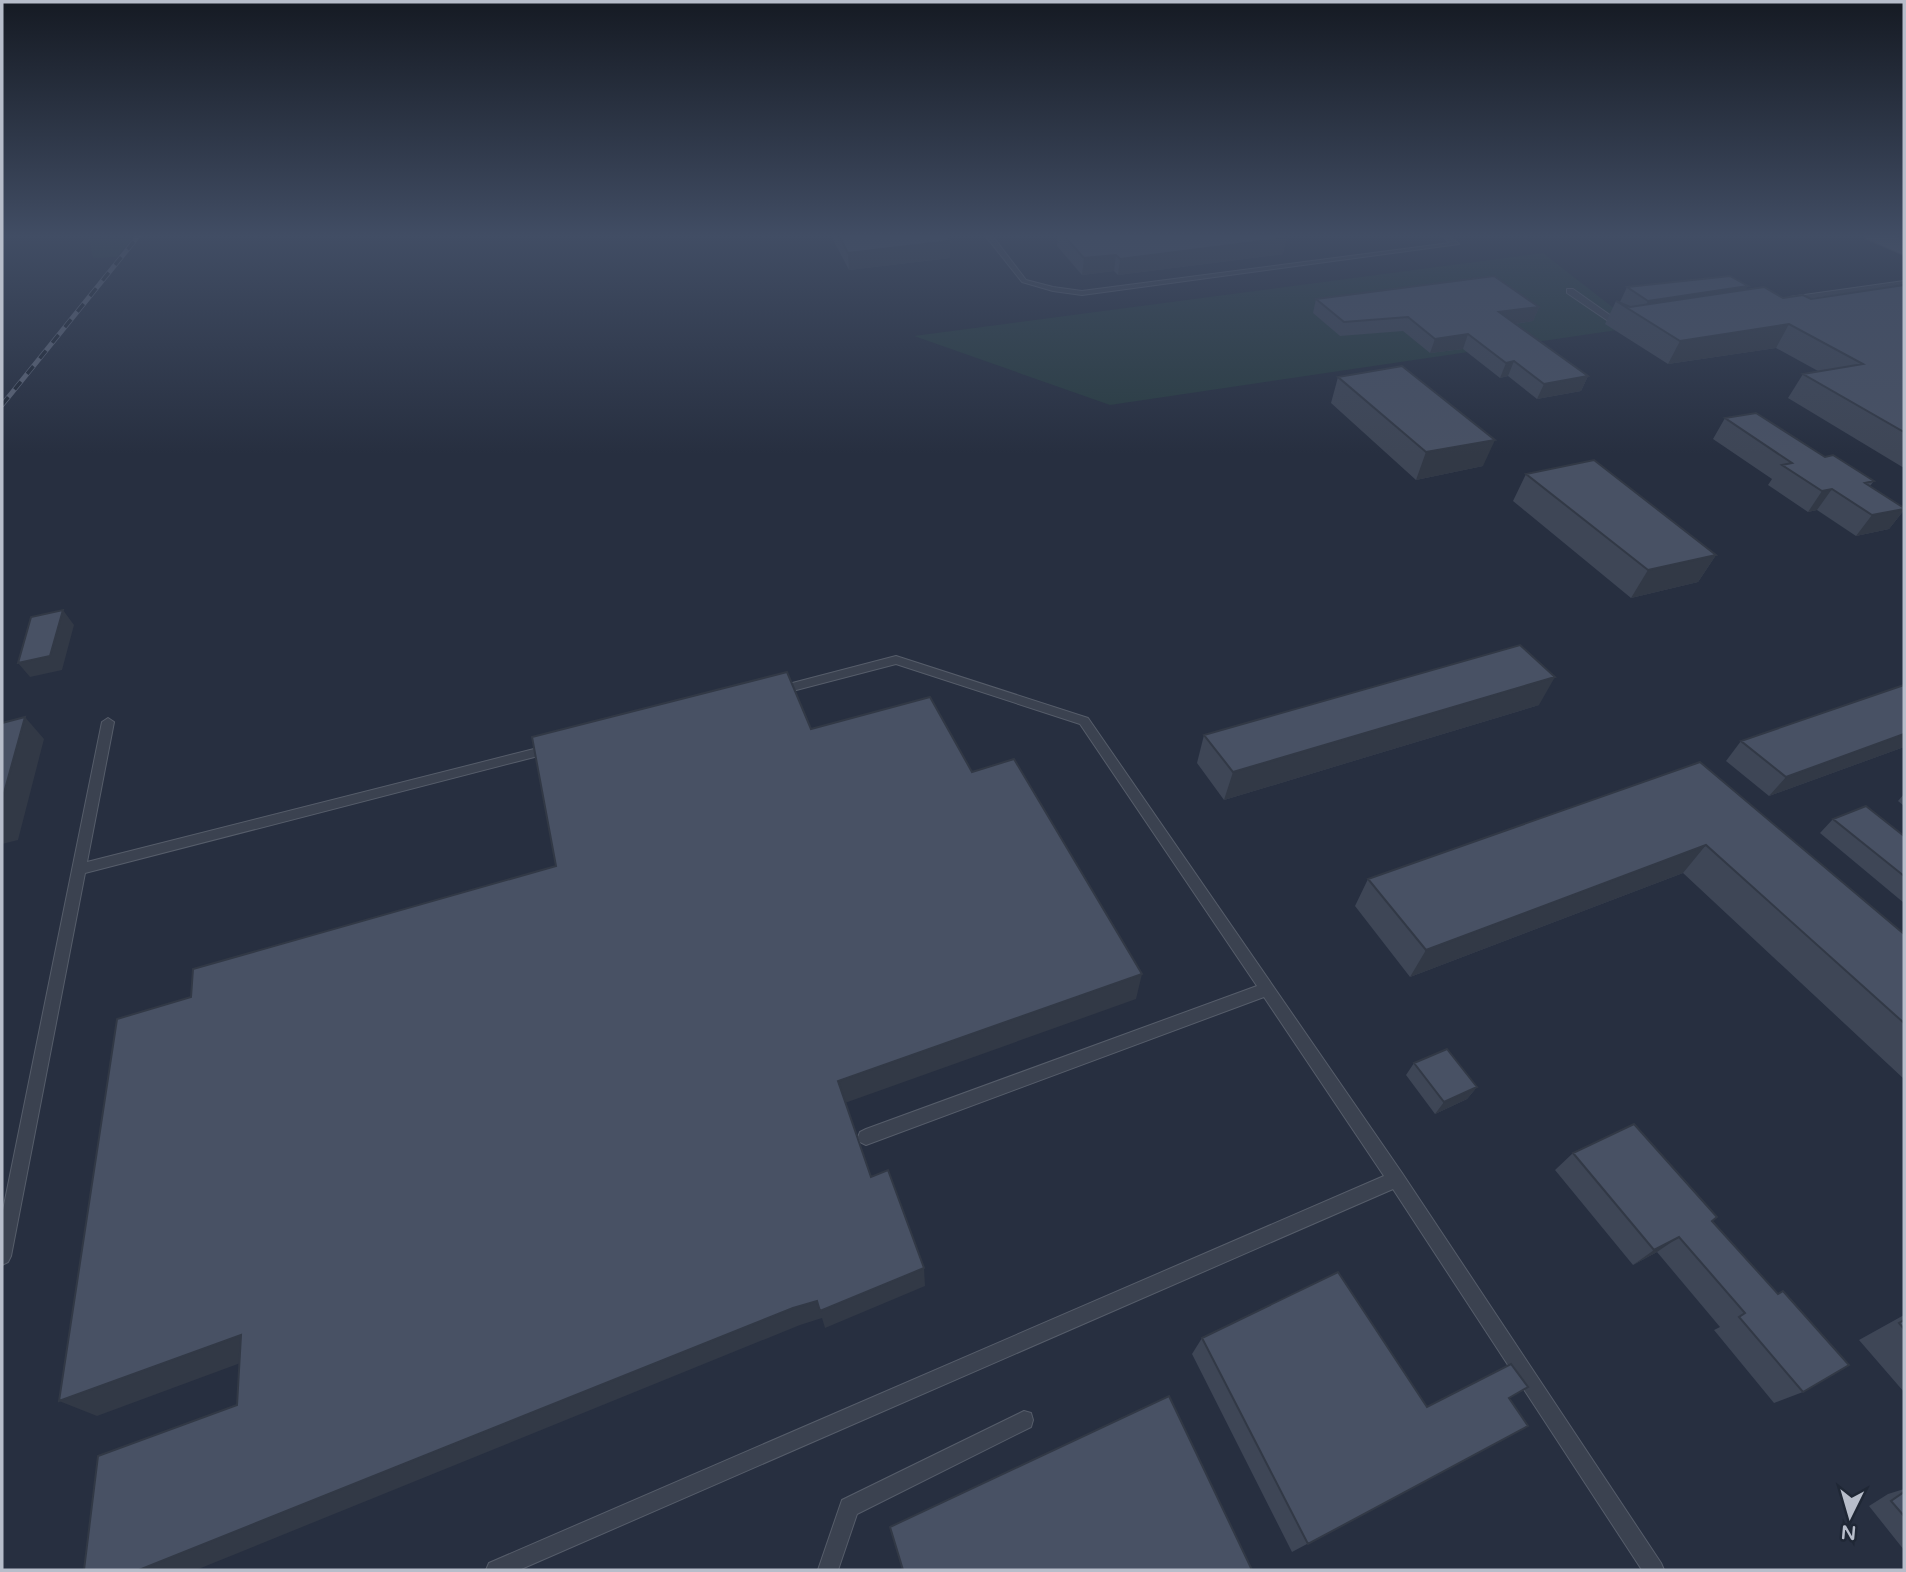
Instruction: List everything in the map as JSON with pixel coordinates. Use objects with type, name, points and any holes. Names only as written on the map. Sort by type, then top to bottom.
[{"type":"lane","points":[[1594,307],[1619,325],[1632,323]]},
{"type":"lane","points":[[762,695],[896,660],[1084,721],[1396,1179],[1654,1570]]},
{"type":"lane","points":[[2,1256],[108,722]]},
{"type":"lane","points":[[78,869],[561,746]]},
{"type":"lane","points":[[866,1137],[1267,989]]},
{"type":"lane","points":[[496,1570],[1396,1179]]},
{"type":"lane","points":[[828,1570],[849,1507],[1024,1420]]},
{"type":"green space","points":[[1131,307],[1613,307],[1638,327],[1110,405],[914,336]]},
{"type":"building","points":[[1326,307],[1536,307],[1499,312],[1588,376],[1544,384],[1514,361],[1506,363],[1468,334],[1435,339],[1408,317],[1344,322]]},
{"type":"building","points":[[1626,307],[1904,307],[1904,432],[1803,374],[1863,364],[1789,324],[1680,341]]},
{"type":"building","points":[[1402,366],[1495,440],[1426,452],[1338,377]]},
{"type":"building","points":[[1756,413],[1825,457],[1833,455],[1874,481],[1865,483],[1904,509],[1872,515],[1832,489],[1822,491],[1782,465],[1792,463],[1725,418]]},
{"type":"building","points":[[1594,460],[1716,555],[1648,570],[1526,474]]},
{"type":"building","points":[[63,610],[50,656],[18,663],[31,617]]},
{"type":"building","points":[[1520,645],[1555,677],[1233,772],[1204,735]]},
{"type":"building","points":[[787,672],[811,729],[930,697],[972,772],[1014,759],[1142,974],[838,1081],[871,1177],[888,1170],[924,1268],[820,1311],[817,1301],[793,1308],[139,1570],[84,1570],[98,1456],[237,1405],[241,1335],[59,1401],[117,1019],[191,997],[193,969],[556,866],[532,737]]},
{"type":"building","points":[[1904,685],[1904,734],[1786,777],[1741,741]]},
{"type":"building","points":[[25,717],[2,800],[2,723]]},
{"type":"building","points":[[1700,762],[1904,934],[1904,1023],[1706,845],[1426,950],[1368,879]]},
{"type":"building","points":[[1866,806],[1904,836],[1904,876],[1833,819]]},
{"type":"building","points":[[1447,1049],[1477,1087],[1444,1102],[1414,1063]]},
{"type":"building","points":[[1634,1124],[1717,1217],[1712,1221],[1778,1294],[1783,1291],[1849,1365],[1803,1392],[1739,1317],[1745,1313],[1679,1237],[1654,1250],[1573,1153]]},
{"type":"building","points":[[1338,1272],[1427,1407],[1511,1364],[1528,1387],[1509,1398],[1528,1426],[1308,1544],[1202,1338]]},
{"type":"building","points":[[1169,1396],[1252,1570],[903,1570],[890,1527]]},
{"type":"building","points":[[1904,1492],[1904,1516],[1891,1501]]},
{"type":"railway","points":[[2,405],[81,307]]}]
